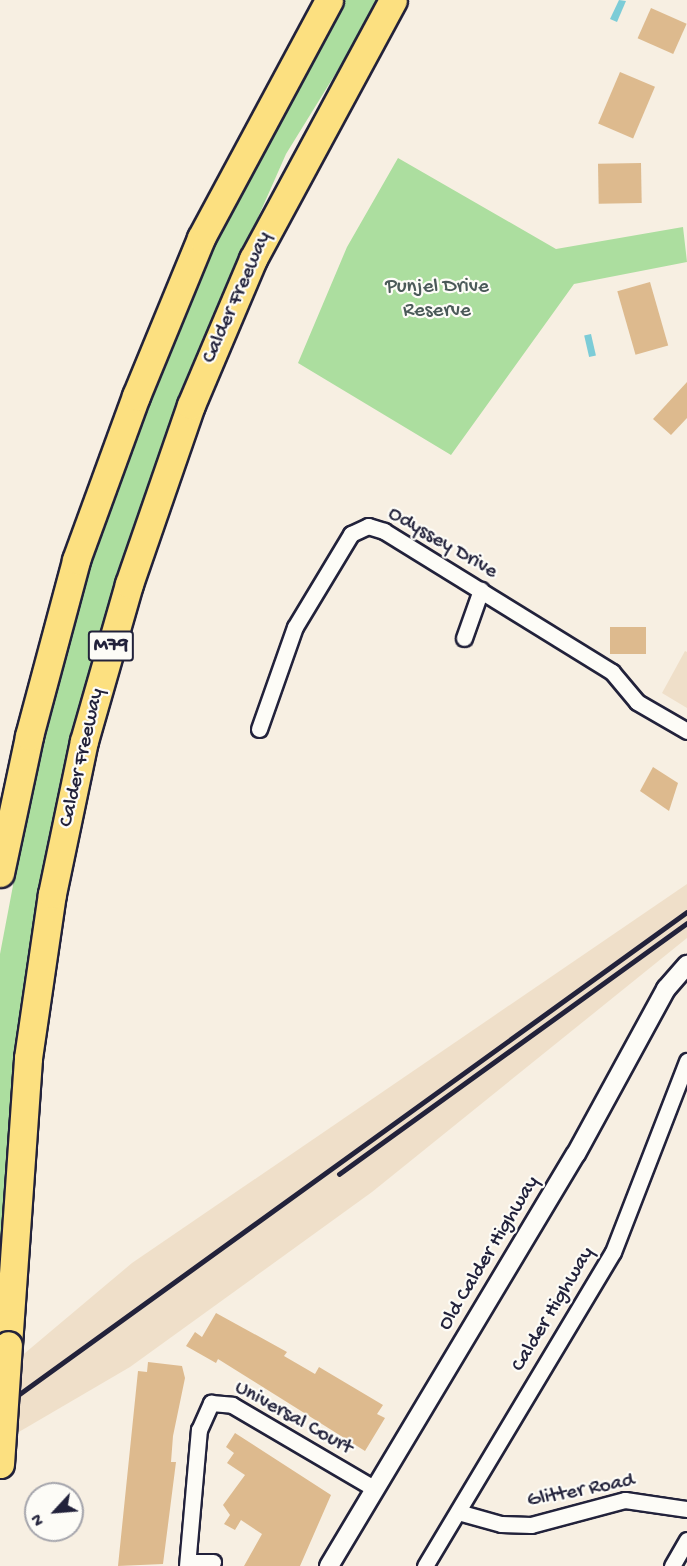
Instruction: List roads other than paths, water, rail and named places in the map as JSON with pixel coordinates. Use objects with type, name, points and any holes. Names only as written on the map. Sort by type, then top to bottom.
[{"type":"highway","name":"M79","points":[[0,873],[29,736],[76,560],[136,396],[201,238],[329,0]]},
{"type":"highway","name":"Calder Freeway","points":[[0,1465],[28,1058],[52,894],[84,741],[123,606],[192,405],[253,258],[393,0]]},
{"type":"street","name":"Odyssey Drive","points":[[259,729],[295,627],[356,530],[379,528],[612,672],[637,702],[687,731]]},
{"type":"street","points":[[464,638],[482,590]]},
{"type":"street","name":"Old Calder Highway","points":[[329,1566],[643,1038],[666,989],[687,965]]},
{"type":"street","points":[[643,1038],[687,979]]},
{"type":"street","name":"Calder Highway","points":[[425,1566],[613,1252],[687,1061]]},
{"type":"street","name":"Universal Court","points":[[187,1564],[199,1430],[211,1403],[232,1405],[375,1489]]},
{"type":"street","name":"Glitter Road","points":[[462,1507],[517,1525],[625,1500],[687,1509]]},
{"type":"street","points":[[672,1566],[687,1540]]},
{"type":"street","points":[[187,1564],[213,1562]]},
{"type":"water","points":[[619,0],[626,1],[617,22],[610,19]]},
{"type":"water","points":[[591,334],[596,355],[589,357],[584,336]]},
{"type":"railway","points":[[0,1408],[687,912]]},
{"type":"railway","points":[[339,1174],[687,923]]},
{"type":"park label","name":"Punjel Drive Reserve","points":[[437,300]]}]
